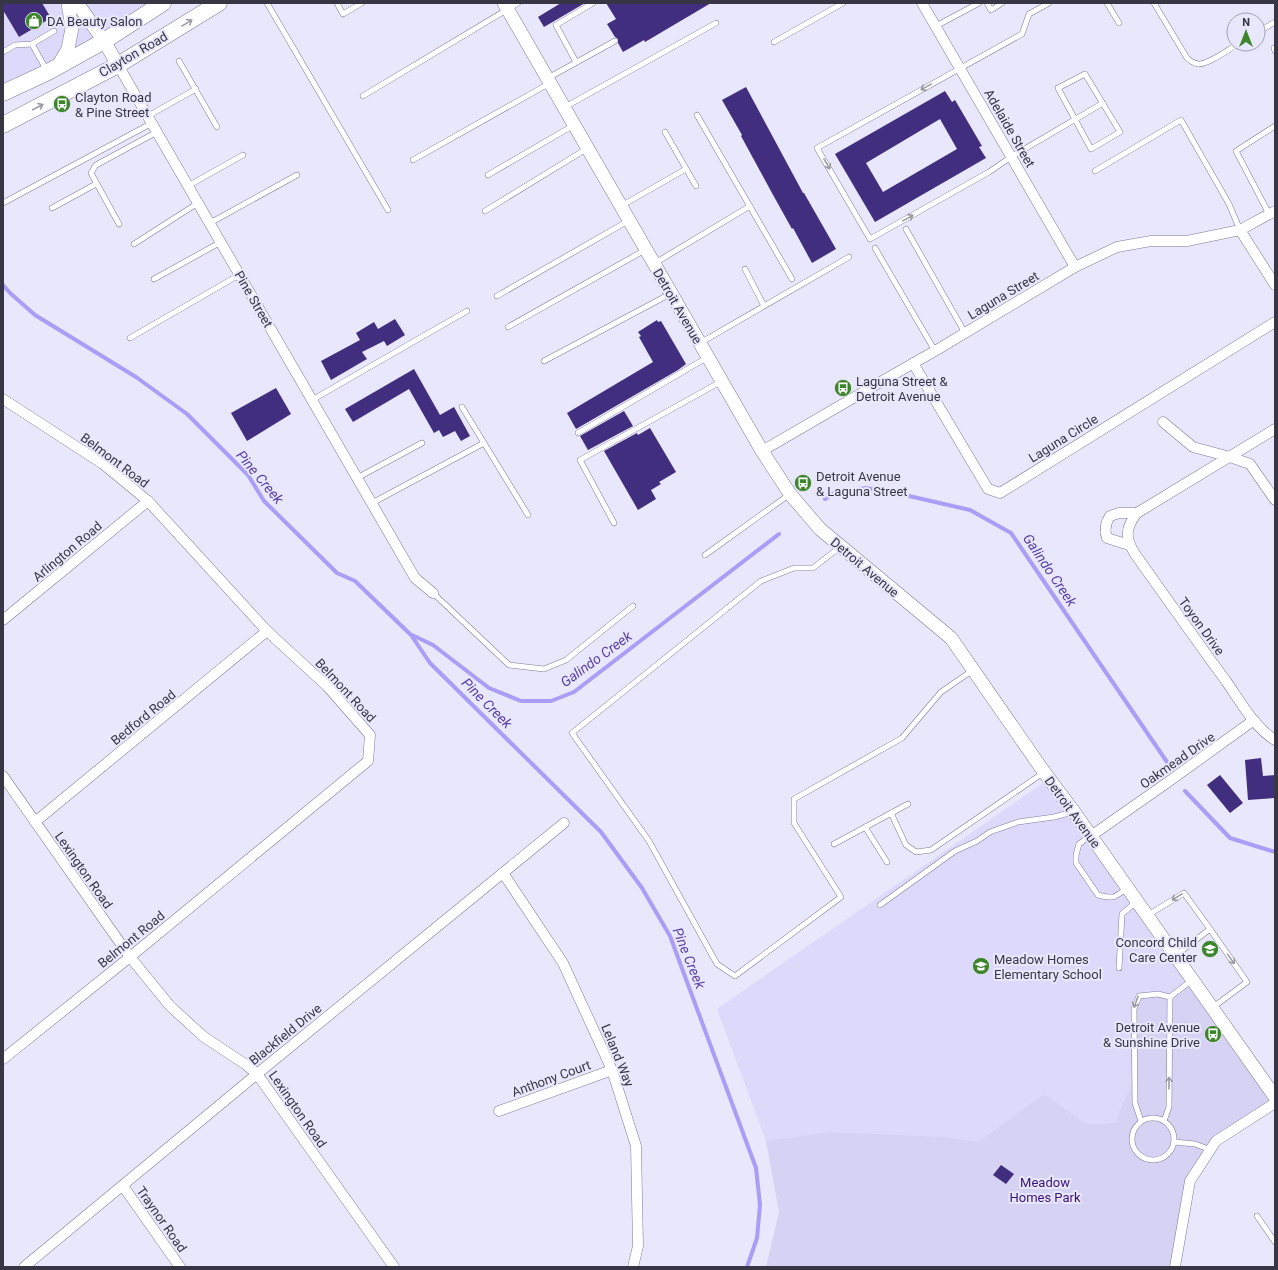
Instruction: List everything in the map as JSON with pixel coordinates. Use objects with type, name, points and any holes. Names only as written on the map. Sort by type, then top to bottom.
[{"type":"main road","name":"Clayton Road","points":[[3,93],[53,69],[104,41],[163,3]]},
{"type":"main road","name":"Clayton Road","points":[[3,125],[118,65],[220,3]]},
{"type":"street","points":[[53,69],[68,49],[72,28],[68,3]]},
{"type":"street","name":"Pine Street","points":[[77,3],[104,41],[150,119],[415,578],[433,593]]},
{"type":"street","name":"Adelaide Street","points":[[922,3],[1075,267]]},
{"type":"street","name":"Detroit Avenue","points":[[510,5],[564,108],[762,451],[790,494],[820,529],[951,638],[1044,772],[1074,812],[1275,1096]]},
{"type":"street","name":"Laguna Street","points":[[762,451],[936,351],[1075,267],[1117,247],[1152,242],[1187,241],[1240,230],[1272,213]]},
{"type":"street","points":[[1240,230],[1275,285]]},
{"type":"street","name":"Laguna Circle","points":[[913,363],[988,488],[1000,493],[1275,322]]},
{"type":"street","name":"Belmont Road","points":[[3,399],[103,464],[148,501],[267,631],[327,686],[370,735],[368,761],[130,957],[3,1059]]},
{"type":"street","points":[[1163,422],[1193,447],[1250,464],[1275,500]]},
{"type":"street","points":[[1137,514],[1119,514],[1110,516],[1107,520],[1105,533],[1107,538],[1129,545],[1127,535],[1128,527],[1137,514],[1275,429]]},
{"type":"street","name":"Arlington Road","points":[[3,620],[148,501]]},
{"type":"street","name":"Toyon Drive","points":[[1129,545],[1254,720]]},
{"type":"street","name":"Bedford Road","points":[[35,822],[267,631]]},
{"type":"street","points":[[1254,720],[1268,736],[1275,740]]},
{"type":"street","name":"Oakmead Drive","points":[[1091,836],[1254,720]]},
{"type":"street","name":"Lexington Road","points":[[3,776],[130,957],[170,1006],[186,1022],[204,1037],[245,1064],[257,1074],[394,1267]]},
{"type":"street","name":"Blackfield Drive","points":[[24,1267],[564,823]]},
{"type":"street","name":"Leland Way","points":[[504,873],[563,963],[612,1070],[636,1146],[638,1246],[633,1267]]},
{"type":"street","name":"Anthony Court","points":[[499,1111],[612,1070]]},
{"type":"street","points":[[1175,1267],[1190,1181],[1216,1141],[1275,1103]]},
{"type":"street","name":"Traynor Road","points":[[123,1186],[180,1267]]},
{"type":"lane","points":[[267,3],[388,210]]},
{"type":"lane","points":[[337,3],[343,14],[362,3]]},
{"type":"lane","points":[[576,62],[556,25],[593,3]]},
{"type":"lane","points":[[774,42],[843,3]]},
{"type":"lane","points":[[936,26],[979,3]]},
{"type":"lane","points":[[987,3],[991,10],[1002,3]]},
{"type":"lane","points":[[1049,3],[1029,14],[1022,34],[817,148],[870,239],[989,172],[1011,157],[1103,103]]},
{"type":"lane","points":[[1107,3],[1119,23]]},
{"type":"lane","points":[[1154,3],[1187,58],[1192,62],[1199,64],[1207,62],[1226,51]]},
{"type":"lane","points":[[363,96],[510,5]]},
{"type":"lane","points":[[1266,27],[1275,22]]},
{"type":"lane","points":[[564,108],[716,23]]},
{"type":"lane","points":[[3,52],[15,45],[32,44],[54,31]]},
{"type":"lane","points":[[413,160],[549,81],[576,62],[615,41]]},
{"type":"lane","points":[[32,44],[53,69]]},
{"type":"lane","points":[[179,61],[217,127]]},
{"type":"lane","points":[[1085,74],[1120,132],[1091,149],[1075,119],[1058,88],[1085,74]]},
{"type":"lane","points":[[3,203],[150,119],[196,89]]},
{"type":"lane","points":[[697,115],[792,279]]},
{"type":"lane","points":[[1095,171],[1181,120],[1229,204],[1240,230]]},
{"type":"lane","points":[[488,174],[574,125]]},
{"type":"lane","points":[[1272,213],[1236,151],[1275,126]]},
{"type":"lane","points":[[119,224],[91,174],[96,165],[157,132]]},
{"type":"lane","points":[[665,132],[696,186]]},
{"type":"lane","points":[[485,211],[588,148]]},
{"type":"lane","points":[[188,186],[243,155]]},
{"type":"lane","points":[[621,206],[686,169]]},
{"type":"lane","points":[[210,223],[297,175]]},
{"type":"lane","points":[[52,208],[96,184]]},
{"type":"lane","points":[[134,244],[198,203]]},
{"type":"lane","points":[[654,264],[750,206]]},
{"type":"lane","points":[[497,296],[629,220]]},
{"type":"lane","points":[[906,229],[965,333]]},
{"type":"lane","points":[[154,279],[221,242]]},
{"type":"lane","points":[[875,248],[936,351]]},
{"type":"lane","points":[[508,327],[646,249]]},
{"type":"lane","points":[[700,343],[849,257]]},
{"type":"lane","points":[[745,269],[764,306]]},
{"type":"lane","points":[[130,338],[240,275]]},
{"type":"lane","points":[[544,361],[671,293]]},
{"type":"lane","points":[[312,400],[466,311]]},
{"type":"lane","points":[[578,433],[708,357]]},
{"type":"lane","points":[[614,523],[580,460],[722,381]]},
{"type":"lane","points":[[462,407],[528,515]]},
{"type":"lane","points":[[357,478],[422,442]]},
{"type":"lane","points":[[372,503],[484,443]]},
{"type":"lane","points":[[705,555],[790,494]]},
{"type":"lane","points":[[840,546],[813,568],[794,568],[761,581],[572,733],[649,841],[718,964],[734,976],[841,897],[794,823],[794,799],[902,738],[942,692],[973,670]]},
{"type":"lane","points":[[433,593],[509,665],[544,669],[566,660],[633,606]]},
{"type":"lane","points":[[891,813],[906,845],[916,852],[931,850],[1044,772]]},
{"type":"lane","points":[[834,844],[908,804]]},
{"type":"lane","points":[[880,905],[955,851],[977,841],[990,832],[1018,822],[1054,817],[1074,812]]},
{"type":"lane","points":[[865,827],[888,862]]},
{"type":"lane","points":[[1091,836],[1079,844],[1076,854],[1076,863],[1098,895],[1116,897],[1127,888]]},
{"type":"lane","points":[[1147,916],[1184,893],[1210,929],[1247,982],[1212,1008]]},
{"type":"lane","points":[[1119,968],[1122,914],[1137,901]]},
{"type":"lane","points":[[1175,956],[1210,929]]},
{"type":"lane","points":[[1170,998],[1192,980]]},
{"type":"lane","points":[[1141,1122],[1135,1103],[1134,1009],[1139,996],[1158,994],[1170,998]]},
{"type":"lane","points":[[1164,1122],[1169,1107],[1170,998]]},
{"type":"lane","points":[[1152,1118],[1164,1122],[1172,1130],[1174,1136],[1174,1142],[1169,1153],[1158,1160],[1147,1160],[1141,1157],[1136,1153],[1131,1142],[1131,1136],[1136,1126],[1147,1119],[1152,1118]]},
{"type":"lane","points":[[1174,1142],[1195,1144],[1211,1150]]},
{"type":"lane","points":[[1257,1216],[1275,1242]]},
{"type":"shaded area","points":[[3,3],[163,3],[3,93]]},
{"type":"shaded area","name":"Meadow Homes Elementary School","points":[[1049,779],[1192,980],[1134,1080],[1119,1112],[1117,1123],[1087,1124],[1044,1094],[978,1142],[946,1137],[830,1132],[766,1141],[717,1009]]},
{"type":"green space","name":"Meadow Homes Park","points":[[1192,980],[1275,1096],[1216,1141],[1190,1181],[1175,1267],[766,1267],[779,1212],[766,1141],[830,1132],[947,1137],[978,1142],[1044,1094],[1087,1124],[1117,1123],[1119,1112],[1134,1080],[1134,1009],[1139,996],[1170,997]]},
{"type":"building","points":[[3,3],[42,3],[51,18],[19,37],[3,10]]},
{"type":"building","points":[[561,3],[585,3],[544,27],[538,17]]},
{"type":"building","points":[[606,3],[711,3],[645,42],[644,40],[623,52],[618,43],[618,39],[615,37],[607,24],[616,19]]},
{"type":"building","points":[[746,87],[803,193],[836,249],[812,263],[722,100]]},
{"type":"building","points":[[945,91],[952,102],[955,100],[982,146],[979,147],[986,158],[875,222],[835,154]],"holes":[[[940,119],[957,149],[883,192],[866,163]]]},
{"type":"building","points":[[395,319],[405,335],[387,346],[384,341],[362,352],[367,359],[331,380],[321,361],[360,340],[356,333],[374,322],[378,329]]},
{"type":"building","points":[[657,320],[658,322],[661,321],[686,364],[576,429],[567,413],[653,362],[639,337],[641,336],[638,332]]},
{"type":"building","points":[[414,369],[440,415],[454,407],[470,436],[461,441],[455,431],[443,437],[439,430],[434,433],[409,389],[353,422],[345,409]]},
{"type":"building","points":[[276,388],[291,414],[247,441],[231,413]]},
{"type":"building","points":[[624,411],[633,426],[588,450],[580,436]]},
{"type":"building","points":[[650,428],[676,472],[659,482],[661,484],[651,490],[656,499],[638,510],[604,451],[637,433],[638,435]]},
{"type":"building","points":[[1261,758],[1263,776],[1275,775],[1275,798],[1248,800],[1245,760]]},
{"type":"building","points":[[1220,775],[1243,803],[1230,813],[1207,785]]},
{"type":"building","points":[[1001,1165],[1014,1174],[1006,1184],[993,1175]]},
{"type":"waterway","name":"Pine Creek","points":[[3,285],[35,315],[136,377],[187,414],[248,475],[264,501],[337,573],[355,581],[411,635],[430,663],[601,832],[642,888],[670,936],[756,1168],[760,1205],[757,1238],[747,1267]]},
{"type":"waterway","name":"Galindo Creek","points":[[825,499],[832,494],[866,488],[970,510],[1011,533],[1167,762]]},
{"type":"waterway","name":"Galindo Creek","points":[[412,635],[433,645],[489,688],[521,701],[551,701],[574,692],[779,534]]},
{"type":"waterway","name":"Galindo Creek","points":[[1185,791],[1230,838],[1275,852]]},
{"type":"place","name":"DA Beauty Salon","points":[[34,21]]},
{"type":"place","name":"Clayton Road & Pine Street","points":[[62,104]]},
{"type":"place","name":"Laguna Street & Detroit Avenue","points":[[843,388]]},
{"type":"place","name":"Detroit Avenue & Laguna Street","points":[[803,483]]},
{"type":"place","name":"Concord Child Care Center","points":[[1210,949]]},
{"type":"place","name":"Meadow Homes Elementary School","points":[[981,966]]},
{"type":"place","name":"Detroit Avenue & Sunshine Drive","points":[[1213,1034]]}]
